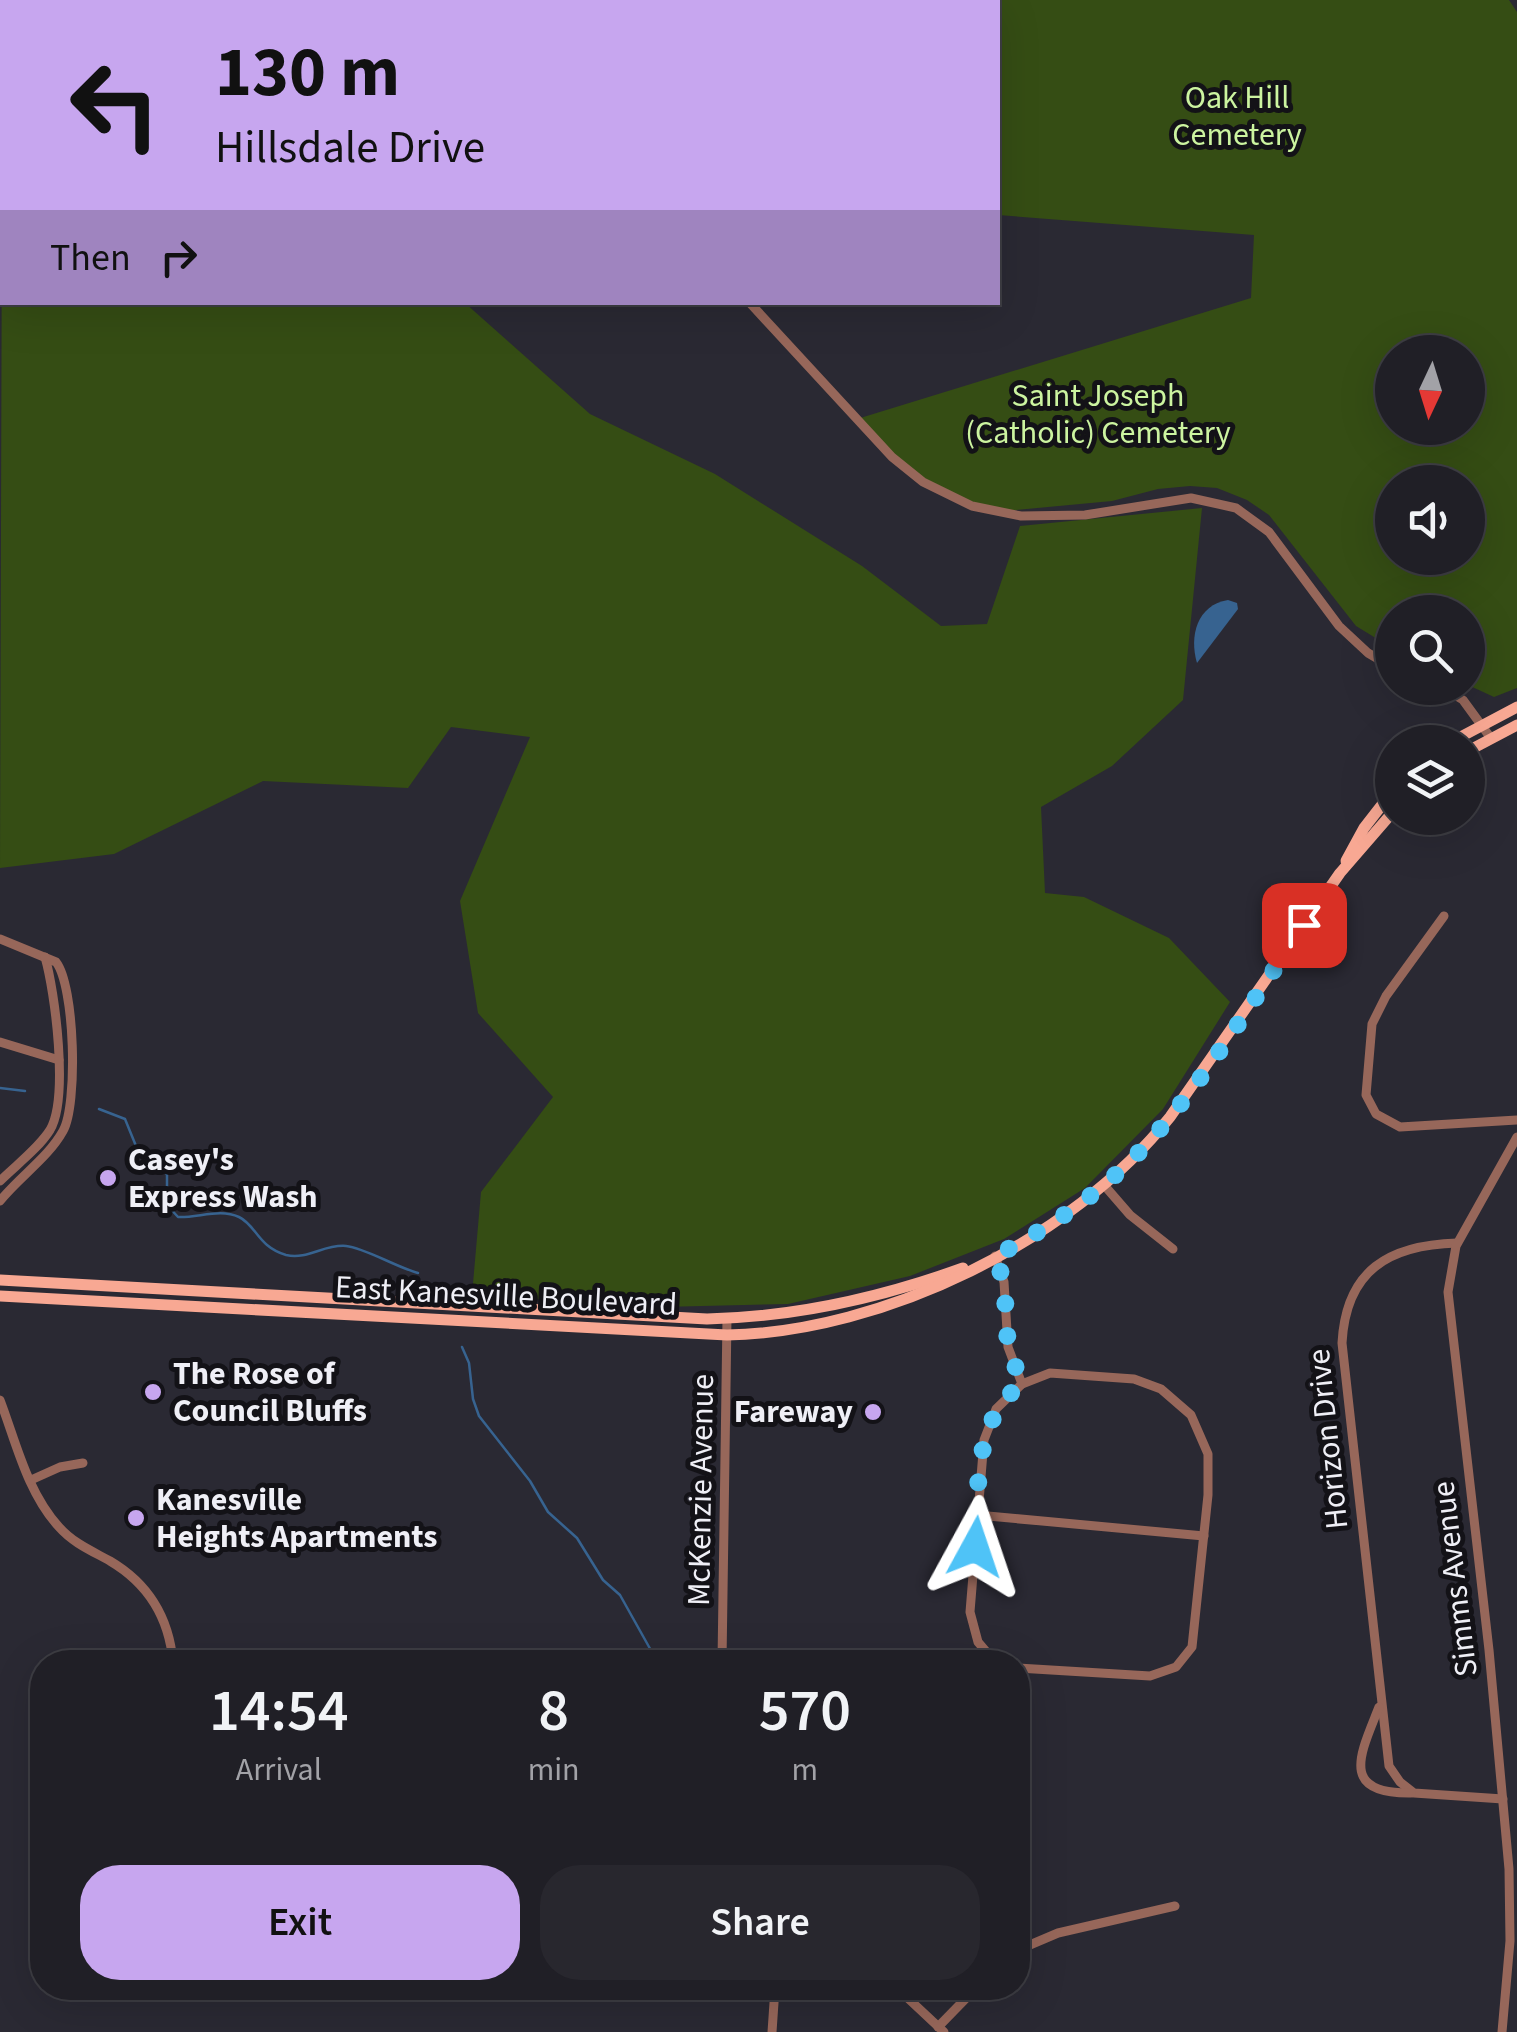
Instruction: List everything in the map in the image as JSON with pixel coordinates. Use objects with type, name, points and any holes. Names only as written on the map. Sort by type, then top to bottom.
[{"type":"main road","points":[[1482,724],[1517,708]]},
{"type":"main road","points":[[1485,741],[1517,725]]},
{"type":"main road","name":"East Kanesville Boulevard","points":[[1340,874],[1375,814]]},
{"type":"main road","name":"East Kanesville Boulevard","points":[[0,1296],[727,1335],[786,1331],[847,1319],[926,1292],[1053,1222],[1104,1185],[1170,1117],[1340,874],[1375,833]]},
{"type":"main road","name":"East Kanesville Boulevard","points":[[0,1280],[727,1318],[831,1307],[930,1280],[995,1256]]},
{"type":"street","points":[[752,305],[892,457],[932,487],[972,506],[1021,516],[1085,515],[1191,498],[1236,508],[1269,532],[1339,626],[1375,655]]},
{"type":"street","points":[[1467,705],[1490,738]]},
{"type":"street","points":[[1444,916],[1374,1014],[1366,1090],[1369,1104],[1386,1122],[1400,1127],[1517,1120]]},
{"type":"street","points":[[0,939],[56,962],[66,982],[71,1018],[70,1111],[63,1132],[0,1201]]},
{"type":"street","points":[[0,1181],[50,1130],[57,1106],[57,1008],[45,957]]},
{"type":"street","points":[[0,1042],[71,1061]]},
{"type":"street","name":"Simms Avenue","points":[[1502,2032],[1511,1906],[1489,1650],[1449,1314],[1450,1272],[1458,1244],[1517,1137]]},
{"type":"street","points":[[1104,1185],[1130,1214],[1173,1249]]},
{"type":"street","name":"Horizon Drive","points":[[1414,1794],[1389,1766],[1342,1343],[1344,1317],[1358,1284],[1386,1258],[1414,1246],[1458,1244]]},
{"type":"street","points":[[995,1256],[1004,1282],[1008,1347],[1022,1384]]},
{"type":"street","name":"McKenzie Avenue","points":[[722,1650],[727,1318]]},
{"type":"street","points":[[985,1650],[971,1624],[984,1440],[991,1418],[1002,1401],[1022,1384],[1058,1373],[1148,1383],[1170,1394],[1191,1415],[1208,1454],[1196,1635],[1188,1655],[1176,1667],[1150,1676],[1030,1669]]},
{"type":"street","points":[[0,1400],[4,1422],[31,1480],[60,1528],[78,1544],[133,1577],[152,1598],[166,1623],[171,1650]]},
{"type":"street","points":[[31,1480],[83,1462]]},
{"type":"street","points":[[977,1515],[1204,1536]]},
{"type":"street","name":"Horizon Drive","points":[[1380,1704],[1359,1761],[1361,1776],[1378,1791],[1503,1799]]},
{"type":"street","points":[[1030,1944],[1049,1935],[1175,1906]]},
{"type":"street","points":[[772,2032],[774,2000]]},
{"type":"street","points":[[910,2000],[941,2029],[966,2000]]},
{"type":"green space","points":[[1000,0],[1509,0],[1517,12],[1517,688],[1494,697],[1485,693],[1485,595],[1375,595],[1375,638],[1356,626],[1269,515],[1247,500],[1217,488],[1190,486],[1158,489],[1112,501],[994,512],[906,470],[857,419],[1251,298],[1254,235],[1000,215]]},
{"type":"green space","points":[[2,305],[467,305],[590,414],[715,474],[862,566],[941,626],[987,624],[1020,526],[1202,508],[1183,700],[1112,766],[1041,807],[1045,893],[1084,897],[1169,938],[1230,1002],[1163,1109],[1085,1188],[1004,1239],[910,1276],[788,1304],[661,1307],[472,1295],[481,1192],[553,1097],[478,1013],[460,901],[530,737],[451,727],[408,788],[263,781],[114,854],[0,868]]},
{"type":"water","points":[[1228,600],[1237,603],[1238,609],[1197,663],[1194,642],[1198,623],[1209,608]]},
{"type":"waterway","points":[[0,1088],[25,1091]]},
{"type":"waterway","points":[[99,1109],[125,1119],[136,1146],[162,1166],[167,1175],[167,1205],[178,1217],[232,1214],[245,1221],[269,1247],[286,1255],[346,1246],[418,1273]]},
{"type":"waterway","points":[[462,1347],[479,1416],[530,1481],[548,1512],[577,1538],[603,1580],[620,1595],[651,1650]]},
{"type":"place","name":"Casey's Express Wash","points":[[108,1178]]},
{"type":"place","name":"The Rose of Council Bluffs","points":[[153,1392]]},
{"type":"place","name":"Fareway","points":[[873,1412]]},
{"type":"place","name":"Kanesville Heights Apartments","points":[[136,1518]]},
{"type":"route","points":[[975,1547],[984,1440],[996,1409],[1022,1384],[1008,1347],[1004,1282],[995,1256],[1080,1203],[1140,1151],[1170,1117],[1304,925]]},
{"type":"park label","name":"Oak Hill Cemetery","points":[[1237,116]]},
{"type":"park label","name":"Saint Joseph (Catholic) Cemetery","points":[[1098,414]]}]
